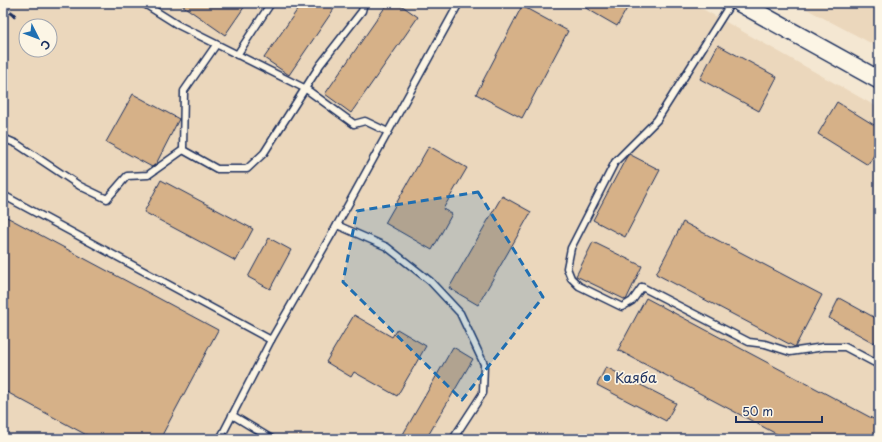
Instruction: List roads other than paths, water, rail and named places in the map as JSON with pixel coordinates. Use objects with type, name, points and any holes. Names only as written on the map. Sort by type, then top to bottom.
[{"type":"main road","points":[[740,3],[879,80]]},
{"type":"lane","points":[[144,3],[178,25],[306,89],[354,124],[365,121],[388,132]]},
{"type":"lane","points":[[237,55],[270,3]]},
{"type":"lane","points":[[183,150],[217,169],[247,169],[264,153],[320,65],[362,11],[364,3]]},
{"type":"lane","points":[[220,439],[271,340],[337,225],[459,3]]},
{"type":"lane","points":[[731,3],[657,120],[615,162],[571,248],[567,268],[572,278],[579,286],[622,307],[632,301],[642,288],[749,342],[765,344],[790,352],[824,347],[845,347],[879,365]]},
{"type":"lane","points":[[183,150],[184,91],[216,45]]},
{"type":"lane","points":[[3,138],[17,144],[80,186],[107,199],[127,176],[148,175],[183,150]]},
{"type":"lane","points":[[3,195],[271,340]]},
{"type":"lane","points":[[337,225],[387,248],[430,281],[460,313],[484,364],[483,393],[453,439]]},
{"type":"lane","points":[[232,415],[272,439]]},
{"type":"railway","points":[[3,7],[14,15]]},
{"type":"place","name":"Каяба","points":[[607,378]]}]
